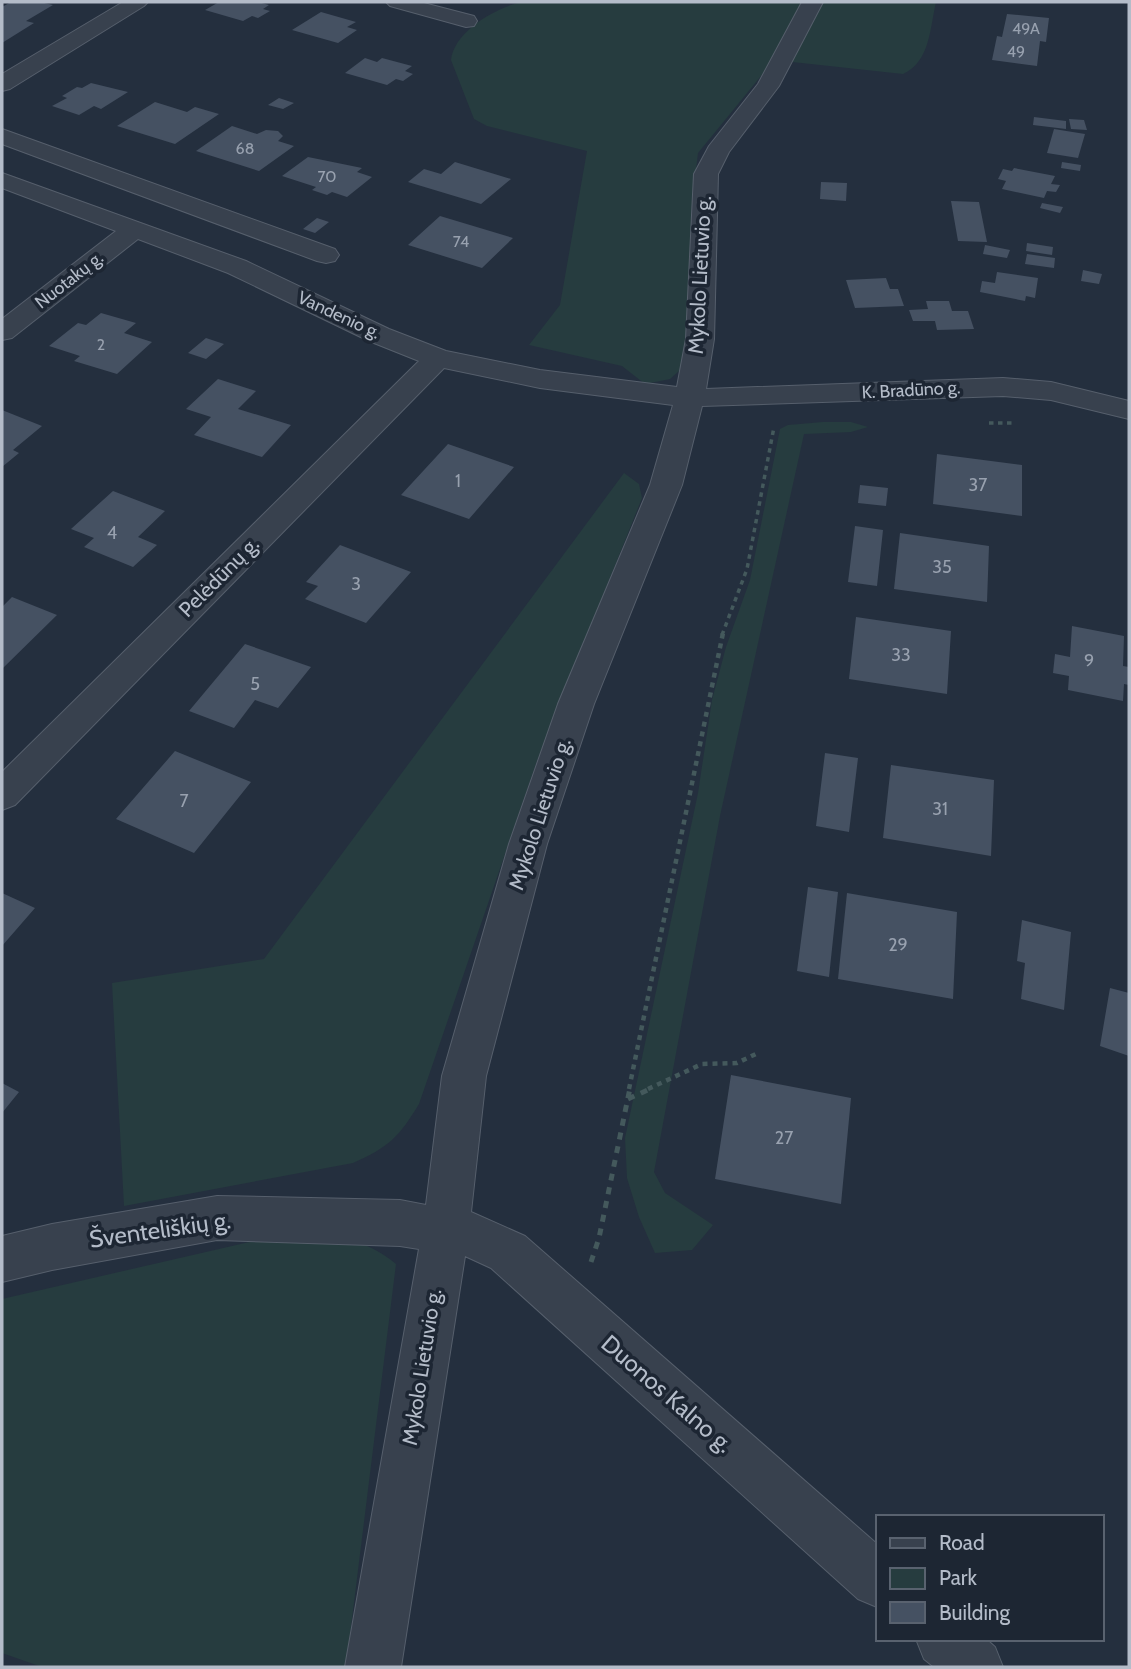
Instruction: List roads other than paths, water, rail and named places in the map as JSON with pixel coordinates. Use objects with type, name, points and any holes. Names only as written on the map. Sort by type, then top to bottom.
[{"type":"street","points":[[2,83],[137,2]]},
{"type":"street","points":[[397,2],[466,21]]},
{"type":"street","name":"Mykolo Lietuvio g.","points":[[373,1667],[446,1229],[464,1076],[527,844],[576,704],[666,485],[690,398],[700,339],[706,174],[718,151],[768,86],[812,2]]},
{"type":"street","points":[[2,136],[326,255]]},
{"type":"street","name":"Vandenio g.","points":[[2,180],[237,267],[379,335],[438,358],[540,379],[690,398]]},
{"type":"street","name":"Nuotakų g.","points":[[2,332],[136,228]]},
{"type":"street","name":"Pelėdūnų g.","points":[[2,795],[438,358]]},
{"type":"street","name":"K. Bradūno g.","points":[[690,398],[1003,387],[1051,391],[1129,410]]},
{"type":"street","name":"Šventeliškių g.","points":[[2,1259],[217,1218],[400,1223],[446,1229]]},
{"type":"street","name":"Duonos Kalno g.","points":[[446,1229],[474,1235],[508,1252],[876,1579]]},
{"type":"street","points":[[946,1641],[975,1667]]}]
